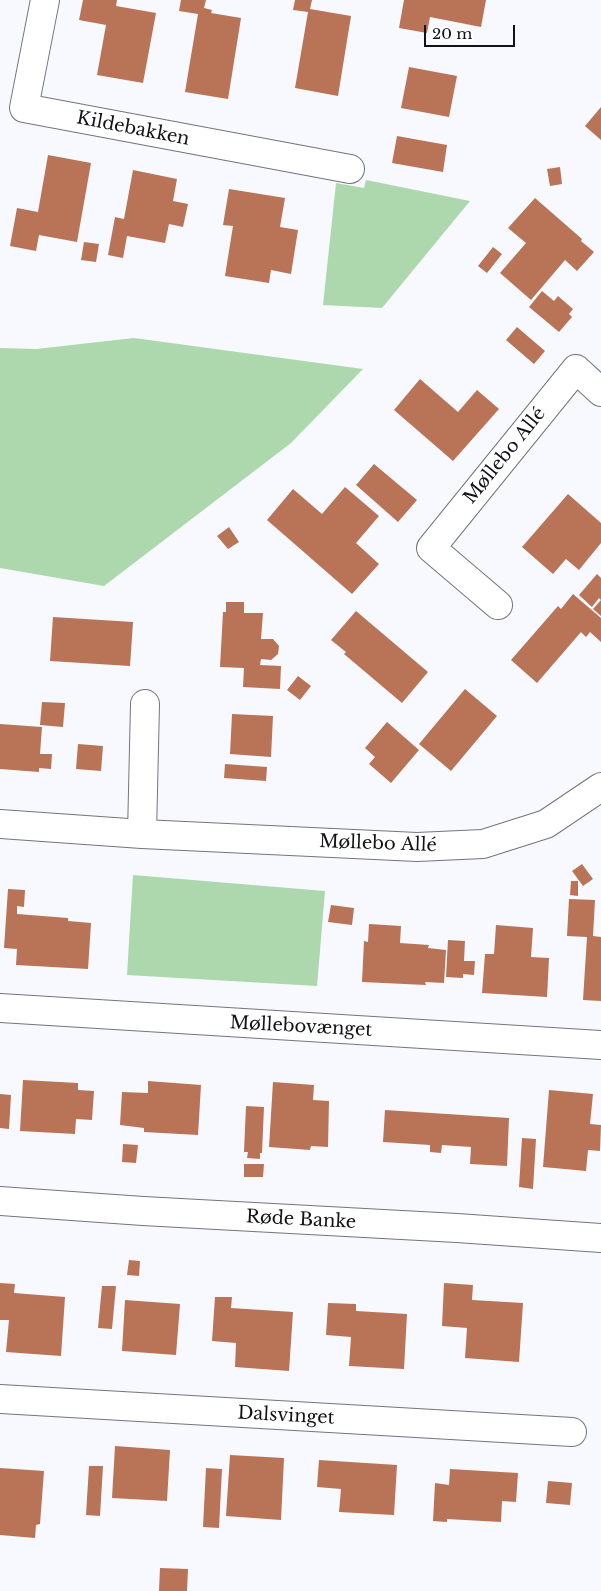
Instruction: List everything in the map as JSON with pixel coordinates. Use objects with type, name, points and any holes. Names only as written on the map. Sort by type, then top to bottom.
[{"type":"street","name":"Kildebakken","points":[[45,0],[24,108],[350,169]]},
{"type":"street","name":"Møllebo Allé","points":[[498,605],[431,548],[576,369],[601,392]]},
{"type":"street","points":[[142,834],[145,704]]},
{"type":"street","name":"Møllebo Allé","points":[[0,824],[142,834],[417,847],[483,844],[546,824],[601,787]]},
{"type":"street","name":"Møllebovænget","points":[[0,1008],[601,1045]]},
{"type":"street","name":"Røde Banke","points":[[0,1201],[601,1238]]},
{"type":"street","name":"Dalsvinget","points":[[0,1400],[572,1432]]},
{"type":"green space","points":[[366,180],[470,201],[382,308],[323,305],[336,183],[364,188]]},
{"type":"green space","points":[[134,338],[363,369],[291,443],[104,586],[0,568],[0,348],[36,349]]},
{"type":"green space","points":[[133,875],[325,891],[317,986],[127,975]]},
{"type":"building","points":[[83,0],[117,0],[116,6],[156,13],[143,83],[97,75],[106,25],[79,20]]},
{"type":"building","points":[[181,0],[206,0],[204,8],[212,10],[211,13],[241,18],[228,99],[185,92],[198,14],[179,11]]},
{"type":"building","points":[[295,0],[312,0],[310,9],[351,16],[338,96],[295,88],[308,12],[293,10]]},
{"type":"building","points":[[404,0],[486,0],[481,27],[430,17],[427,33],[399,28]]},
{"type":"building","points":[[409,67],[457,76],[449,117],[401,108]]},
{"type":"building","points":[[601,107],[601,140],[585,126]]},
{"type":"building","points":[[397,136],[447,145],[443,172],[392,163]]},
{"type":"building","points":[[48,155],[91,163],[77,242],[39,235],[36,251],[10,246],[17,208],[38,212]]},
{"type":"building","points":[[560,167],[562,184],[550,186],[547,169]]},
{"type":"building","points":[[133,170],[177,179],[173,201],[188,204],[183,227],[169,224],[165,243],[127,236],[123,258],[108,255],[115,217],[124,219]]},
{"type":"building","points":[[229,189],[285,198],[280,227],[298,230],[291,274],[271,270],[269,283],[225,276],[233,226],[223,225]]},
{"type":"building","points":[[535,198],[594,252],[577,271],[565,260],[531,300],[500,273],[526,243],[508,228]]},
{"type":"building","points":[[84,242],[99,244],[96,262],[81,260]]},
{"type":"building","points":[[493,247],[502,254],[487,273],[478,266]]},
{"type":"building","points":[[542,291],[554,301],[558,296],[573,309],[569,314],[572,317],[559,332],[529,307]]},
{"type":"building","points":[[517,327],[545,351],[534,364],[506,340]]},
{"type":"building","points":[[420,379],[458,412],[477,390],[499,409],[453,461],[394,410]]},
{"type":"building","points":[[374,464],[417,500],[398,522],[356,485]]},
{"type":"building","points":[[345,487],[379,516],[356,543],[379,564],[352,594],[267,520],[293,489],[322,514]]},
{"type":"building","points":[[568,494],[601,523],[601,543],[579,570],[566,559],[553,574],[522,547]]},
{"type":"building","points":[[229,527],[239,542],[228,549],[217,536]]},
{"type":"building","points":[[597,574],[601,578],[601,600],[599,598],[592,607],[579,595]]},
{"type":"building","points":[[573,594],[601,618],[601,642],[590,632],[586,637],[581,632],[537,683],[511,660],[558,606],[561,609]]},
{"type":"building","points":[[601,600],[601,616],[593,609]]},
{"type":"building","points":[[226,602],[244,602],[244,613],[263,613],[261,639],[273,639],[279,646],[278,654],[271,660],[261,659],[260,665],[281,666],[280,689],[243,687],[244,668],[220,667],[223,612],[226,612]]},
{"type":"building","points":[[356,611],[428,672],[402,703],[344,654],[346,652],[331,640]]},
{"type":"building","points":[[53,617],[133,622],[130,666],[50,661]]},
{"type":"building","points":[[298,676],[311,686],[300,700],[287,690]]},
{"type":"building","points":[[465,689],[497,716],[451,771],[419,744]]},
{"type":"building","points":[[42,702],[65,703],[63,727],[40,725]]},
{"type":"building","points":[[232,714],[273,716],[271,757],[230,754]]},
{"type":"building","points":[[387,722],[419,750],[391,783],[369,764],[375,757],[365,748]]},
{"type":"building","points":[[0,724],[42,727],[40,754],[52,754],[51,769],[39,768],[39,772],[0,769]]},
{"type":"building","points":[[78,744],[103,746],[101,771],[76,769]]},
{"type":"building","points":[[225,764],[267,767],[266,781],[224,778]]},
{"type":"building","points":[[582,864],[593,879],[583,886],[572,871]]},
{"type":"building","points":[[571,881],[578,881],[578,896],[570,895]]},
{"type":"building","points":[[8,889],[25,890],[24,907],[17,906],[17,914],[68,918],[68,921],[91,923],[88,969],[16,965],[17,949],[4,948]]},
{"type":"building","points":[[569,899],[595,900],[593,936],[601,937],[601,1001],[583,1000],[587,937],[567,936]]},
{"type":"building","points":[[331,905],[354,908],[352,925],[328,922]]},
{"type":"building","points":[[369,924],[401,926],[400,943],[429,945],[428,948],[446,950],[444,983],[425,982],[426,985],[362,982],[364,941],[368,942]]},
{"type":"building","points":[[496,925],[533,928],[531,957],[549,958],[547,997],[482,993],[485,954],[494,954]]},
{"type":"building","points":[[448,940],[465,941],[464,961],[475,961],[474,975],[463,974],[463,978],[446,977]]},
{"type":"building","points":[[23,1080],[78,1083],[78,1090],[94,1091],[92,1120],[76,1119],[75,1134],[20,1131]]},
{"type":"building","points":[[148,1081],[201,1085],[198,1135],[144,1132],[144,1128],[120,1125],[122,1092],[148,1093]]},
{"type":"building","points":[[273,1082],[314,1085],[313,1100],[329,1101],[328,1147],[311,1146],[310,1150],[269,1147]]},
{"type":"building","points":[[549,1090],[593,1094],[590,1124],[601,1125],[600,1151],[588,1150],[586,1171],[543,1167]]},
{"type":"building","points":[[0,1094],[11,1095],[9,1129],[0,1128]]},
{"type":"building","points":[[246,1106],[264,1107],[262,1153],[260,1153],[260,1159],[247,1158],[248,1152],[244,1152]]},
{"type":"building","points":[[385,1110],[509,1118],[507,1166],[470,1164],[471,1147],[442,1145],[441,1153],[430,1152],[430,1145],[383,1142]]},
{"type":"building","points":[[522,1138],[536,1139],[533,1189],[519,1187]]},
{"type":"building","points":[[123,1144],[138,1145],[136,1163],[122,1162]]},
{"type":"building","points":[[244,1164],[264,1164],[263,1177],[244,1177]]},
{"type":"building","points":[[129,1260],[140,1261],[139,1276],[127,1275]]},
{"type":"building","points":[[0,1283],[15,1284],[14,1293],[65,1297],[61,1356],[6,1352],[9,1320],[0,1320]]},
{"type":"building","points":[[444,1283],[473,1285],[472,1300],[523,1303],[519,1362],[465,1358],[467,1328],[442,1326]]},
{"type":"building","points":[[102,1286],[116,1286],[112,1329],[98,1328]]},
{"type":"building","points":[[215,1297],[232,1297],[231,1308],[293,1312],[289,1371],[235,1367],[236,1343],[212,1341]]},
{"type":"building","points":[[125,1300],[180,1304],[176,1355],[122,1351]]},
{"type":"building","points":[[328,1303],[356,1304],[356,1311],[407,1314],[404,1369],[349,1366],[351,1337],[326,1335]]},
{"type":"building","points":[[115,1446],[170,1450],[167,1501],[112,1498]]},
{"type":"building","points":[[230,1455],[284,1458],[281,1520],[226,1516]]},
{"type":"building","points":[[319,1460],[397,1465],[394,1515],[339,1512],[341,1489],[317,1487]]},
{"type":"building","points":[[89,1466],[103,1466],[100,1516],[86,1515]]},
{"type":"building","points":[[0,1468],[44,1471],[40,1524],[36,1525],[35,1538],[0,1535]]},
{"type":"building","points":[[206,1468],[222,1469],[219,1528],[203,1527]]},
{"type":"building","points":[[450,1469],[518,1473],[516,1502],[502,1501],[501,1522],[447,1519],[447,1522],[433,1521],[435,1483],[449,1485]]},
{"type":"building","points":[[548,1481],[572,1483],[570,1505],[546,1503]]},
{"type":"building","points":[[160,1568],[188,1569],[187,1591],[159,1591]]}]
